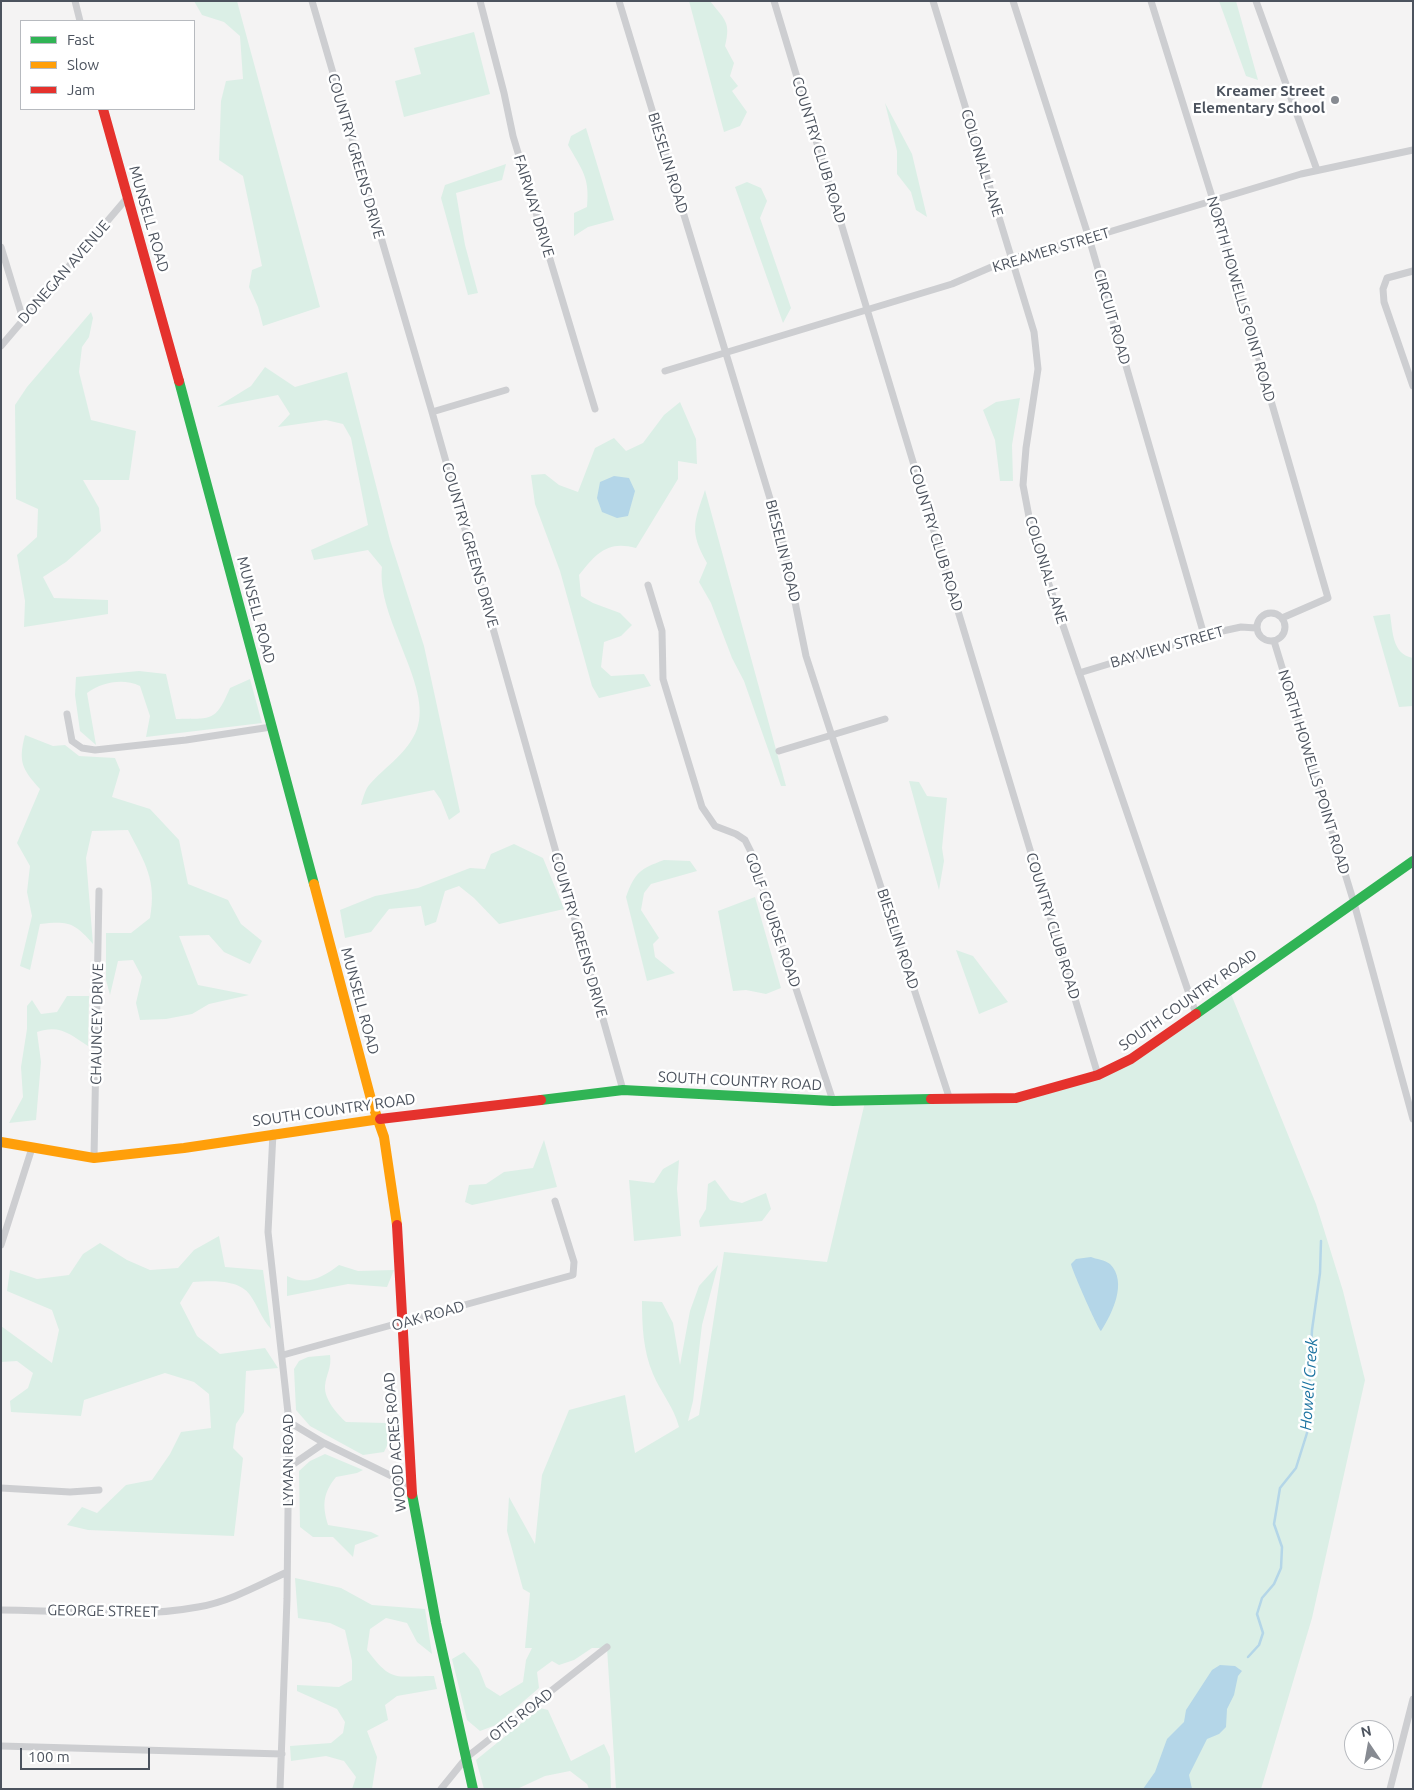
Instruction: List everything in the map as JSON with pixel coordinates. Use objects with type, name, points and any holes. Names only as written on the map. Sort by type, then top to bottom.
[{"type":"street","points":[[75,1],[80,20]]},
{"type":"street","name":"COUNTRY GREENS DRIVE","points":[[312,1],[432,412],[623,1090]]},
{"type":"street","name":"FAIRWAY DRIVE","points":[[480,1],[513,136],[595,409]]},
{"type":"street","name":"BIESELIN ROAD","points":[[619,1],[782,538],[806,656],[950,1100]]},
{"type":"street","name":"COUNTRY CLUB ROAD","points":[[774,1],[1098,1075]]},
{"type":"street","name":"COLONIAL LANE","points":[[933,1],[1010,259],[1034,332],[1037,353],[1037,376],[1024,468],[1025,503],[1033,538],[1196,1014]]},
{"type":"street","name":"CIRCUIT ROAD","points":[[1013,1],[1089,238],[1204,635]]},
{"type":"street","name":"NORTH HOWELLS POINT ROAD","points":[[1151,1],[1213,200],[1328,598],[1282,618]]},
{"type":"street","points":[[1256,1],[1317,170]]},
{"type":"street","name":"MUNSELL ROAD","points":[[104,110],[181,388],[372,1103],[378,1119]]},
{"type":"street","name":"KREAMER STREET","points":[[664,371],[952,284],[1010,259],[1089,238],[1317,170],[1413,150]]},
{"type":"street","name":"DONEGAN AVENUE","points":[[1,346],[127,198]]},
{"type":"street","points":[[1,246],[23,319]]},
{"type":"street","points":[[1413,271],[1388,278],[1383,289],[1384,302],[1413,386]]},
{"type":"street","points":[[432,412],[506,390]]},
{"type":"street","name":"GOLF COURSE ROAD","points":[[648,584],[662,631],[662,679],[702,806],[715,826],[736,834],[745,840],[751,852],[833,1101]]},
{"type":"street","points":[[1274,613],[1282,618],[1284,631],[1274,641],[1261,638],[1256,628],[1258,620],[1264,614],[1274,613]]},
{"type":"street","name":"BAYVIEW STREET","points":[[1079,673],[1204,635],[1241,627],[1256,628]]},
{"type":"street","name":"NORTH HOWELLS POINT ROAD","points":[[1274,641],[1354,903],[1413,1119]]},
{"type":"street","points":[[67,714],[72,742],[82,748],[94,750],[186,740],[271,727]]},
{"type":"street","points":[[778,750],[885,719]]},
{"type":"street","name":"SOUTH COUNTRY ROAD","points":[[1,1142],[94,1158],[184,1148],[273,1133],[378,1119],[623,1090],[833,1101],[1016,1098],[1098,1075],[1131,1059],[1413,861]]},
{"type":"street","name":"CHAUNCEY DRIVE","points":[[94,1158],[99,890]]},
{"type":"street","name":"WOOD ACRES ROAD","points":[[378,1119],[384,1137],[397,1218],[410,1485],[436,1622],[473,1789]]},
{"type":"street","name":"LYMAN ROAD","points":[[273,1133],[268,1232],[289,1422],[287,1572],[280,1789]]},
{"type":"street","points":[[1,1245],[32,1148]]},
{"type":"street","name":"OAK ROAD","points":[[282,1355],[573,1275],[574,1262],[555,1201]]},
{"type":"street","points":[[289,1422],[324,1444],[410,1485]]},
{"type":"street","points":[[288,1467],[324,1444]]},
{"type":"street","points":[[1,1488],[70,1492],[99,1490]]},
{"type":"street","name":"GEORGE STREET","points":[[1,1610],[151,1614],[201,1607],[255,1588],[287,1572]]},
{"type":"street","name":"OTIS ROAD","points":[[441,1789],[467,1757],[607,1648]]},
{"type":"street","points":[[1390,1789],[1413,1699]]},
{"type":"street","points":[[1,1746],[282,1754]]},
{"type":"green space","points":[[194,1],[237,1],[320,307],[263,326],[258,307],[249,287],[252,270],[262,266],[243,176],[219,160],[221,101],[226,81],[243,79],[240,36],[224,22],[202,15]]},
{"type":"green space","points":[[689,1],[710,1],[723,17],[727,26],[725,46],[734,63],[730,76],[738,86],[732,91],[747,112],[740,126],[724,132]]},
{"type":"green space","points":[[1219,1],[1236,1],[1258,80],[1246,76]]},
{"type":"green space","points":[[474,32],[490,94],[404,117],[395,81],[421,74],[414,48]]},
{"type":"green space","points":[[885,103],[912,154],[927,217],[916,210],[911,192],[897,174],[897,151]]},
{"type":"green space","points":[[586,128],[614,220],[588,227],[574,236],[574,213],[587,207],[588,197],[584,174],[568,145],[571,136]]},
{"type":"green space","points":[[506,164],[502,180],[456,193],[465,245],[478,293],[468,295],[441,198],[445,185]]},
{"type":"green space","points":[[747,182],[761,188],[767,201],[760,218],[791,308],[783,323],[735,187]]},
{"type":"green space","points":[[91,312],[93,318],[89,337],[82,347],[79,372],[91,420],[136,431],[129,480],[83,480],[99,508],[101,531],[66,562],[43,577],[54,598],[108,600],[108,614],[24,627],[25,601],[17,555],[37,537],[38,509],[16,499],[15,405],[27,387]]},
{"type":"green space","points":[[265,367],[295,387],[347,372],[390,540],[424,646],[460,812],[449,820],[441,800],[434,790],[361,805],[368,786],[402,752],[413,738],[417,729],[420,712],[417,693],[387,608],[382,587],[382,567],[368,550],[314,560],[311,550],[368,525],[351,438],[343,424],[326,420],[278,427],[290,414],[278,395],[217,407],[251,386]]},
{"type":"green space","points":[[1020,398],[1012,445],[1013,481],[1000,481],[995,440],[983,410],[996,402]]},
{"type":"green space","points":[[680,402],[696,439],[697,464],[678,461],[678,479],[636,548],[626,546],[610,547],[597,555],[579,575],[581,596],[593,603],[620,613],[632,625],[621,636],[604,642],[601,667],[611,676],[644,674],[651,686],[599,698],[592,686],[560,571],[535,504],[531,475],[545,474],[559,485],[578,492],[595,448],[614,438],[626,451],[643,443],[664,415]]},
{"type":"green space","points":[[705,490],[786,786],[781,786],[744,681],[732,658],[711,603],[699,582],[707,563],[698,543],[695,527]]},
{"type":"green space","points":[[1390,614],[1397,647],[1406,656],[1413,658],[1413,706],[1399,707],[1373,616]]},
{"type":"green space","points":[[139,671],[166,674],[176,719],[198,719],[211,716],[216,713],[230,688],[250,679],[262,723],[146,737],[150,716],[140,686],[127,682],[113,682],[99,686],[87,693],[96,745],[80,731],[75,695],[76,677]]},
{"type":"green space","points":[[25,735],[53,746],[65,745],[79,756],[115,758],[120,770],[112,797],[150,809],[179,840],[188,884],[228,900],[241,924],[262,941],[250,964],[224,952],[209,935],[179,936],[198,985],[249,995],[209,1004],[192,1014],[166,1019],[140,1020],[136,1003],[142,977],[133,960],[118,961],[110,995],[106,980],[106,933],[131,933],[150,918],[152,905],[151,882],[148,872],[128,830],[92,831],[86,858],[93,944],[81,931],[70,925],[64,923],[40,924],[30,970],[20,966],[32,916],[27,892],[30,866],[17,843],[40,789],[23,765],[22,752]]},
{"type":"green space","points":[[909,781],[919,782],[927,796],[947,798],[942,848],[944,861],[939,890]]},
{"type":"green space","points":[[514,844],[543,858],[564,909],[499,924],[474,898],[459,886],[445,891],[436,922],[425,926],[421,906],[389,909],[371,932],[345,938],[340,910],[375,896],[418,888],[470,868],[485,869],[491,854]]},
{"type":"green space","points":[[664,860],[690,861],[697,871],[651,884],[644,893],[641,910],[659,938],[653,944],[655,957],[675,973],[647,981],[626,897],[632,882],[639,872]]},
{"type":"green space","points":[[755,897],[781,988],[766,994],[746,990],[733,991],[718,911]]},
{"type":"green space","points":[[956,950],[973,956],[1008,1002],[979,1014]]},
{"type":"green space","points":[[1229,989],[1316,1204],[1343,1291],[1365,1380],[1312,1618],[1261,1789],[616,1789],[607,1648],[592,1648],[574,1660],[559,1665],[552,1661],[537,1672],[539,1688],[496,1725],[480,1731],[467,1720],[452,1659],[464,1652],[479,1669],[486,1687],[500,1696],[523,1682],[526,1660],[532,1648],[525,1648],[530,1593],[523,1589],[507,1531],[509,1497],[535,1544],[542,1475],[569,1410],[625,1395],[635,1453],[679,1427],[674,1413],[656,1381],[647,1356],[642,1319],[642,1301],[662,1302],[673,1323],[680,1365],[690,1311],[699,1286],[718,1265],[702,1325],[693,1401],[688,1421],[699,1415],[724,1252],[827,1262],[865,1102],[1016,1098],[1098,1075]]},
{"type":"green space","points":[[67,996],[89,996],[88,1046],[70,1034],[58,1030],[52,1029],[37,1032],[41,1062],[36,1120],[9,1123],[23,1097],[21,1067],[27,1029],[27,1006],[32,1000],[41,1014],[57,1012]]},
{"type":"green space","points":[[544,1140],[557,1187],[472,1205],[465,1202],[469,1185],[486,1184],[504,1172],[533,1168]]},
{"type":"green space","points":[[679,1160],[677,1189],[681,1236],[634,1241],[629,1180],[654,1183],[663,1169]]},
{"type":"green space","points":[[715,1180],[730,1200],[742,1203],[766,1193],[771,1209],[762,1221],[700,1227],[699,1221],[706,1209],[708,1184]]},
{"type":"green space","points":[[219,1236],[225,1267],[263,1270],[271,1329],[250,1295],[239,1286],[232,1284],[216,1281],[193,1282],[180,1303],[197,1336],[220,1354],[265,1348],[278,1368],[246,1371],[244,1412],[236,1424],[233,1448],[243,1458],[234,1536],[88,1530],[67,1525],[82,1507],[97,1513],[126,1485],[152,1480],[170,1454],[181,1432],[211,1428],[209,1394],[194,1382],[165,1373],[84,1400],[81,1416],[11,1412],[10,1401],[28,1388],[33,1373],[17,1361],[1,1362],[1,1326],[52,1363],[59,1330],[52,1310],[7,1291],[10,1270],[37,1279],[69,1275],[83,1254],[100,1243],[127,1260],[150,1270],[178,1268],[194,1250]]},
{"type":"green space","points":[[339,1265],[358,1271],[394,1270],[387,1287],[348,1284],[287,1296],[287,1276],[301,1280],[314,1279],[327,1274]]},
{"type":"green space","points":[[330,1355],[325,1386],[329,1401],[335,1411],[346,1422],[386,1423],[394,1431],[384,1452],[363,1455],[310,1426],[296,1410],[294,1369],[299,1361],[308,1357]]},
{"type":"green space","points":[[325,1454],[363,1470],[336,1477],[328,1488],[324,1505],[328,1525],[371,1532],[379,1536],[355,1545],[353,1557],[333,1537],[313,1537],[300,1527],[299,1471],[310,1461]]},
{"type":"green space","points":[[295,1578],[341,1588],[372,1605],[425,1609],[432,1654],[417,1642],[407,1623],[386,1618],[370,1629],[367,1650],[382,1668],[395,1675],[434,1676],[437,1689],[397,1696],[385,1705],[388,1720],[367,1731],[377,1757],[372,1789],[352,1789],[356,1777],[344,1761],[326,1756],[291,1761],[290,1746],[331,1743],[343,1733],[345,1722],[337,1709],[297,1691],[297,1685],[339,1687],[352,1680],[352,1661],[345,1630],[330,1623],[298,1618]]},
{"type":"green space","points":[[540,1708],[548,1710],[571,1761],[604,1744],[610,1757],[611,1789],[589,1789],[587,1784],[570,1771],[545,1776],[517,1789],[484,1789],[476,1760]]},
{"type":"water","points":[[614,476],[629,478],[635,491],[628,516],[617,518],[602,512],[597,498],[600,482]]},
{"type":"water","points":[[1091,1257],[1110,1264],[1118,1280],[1116,1298],[1110,1316],[1101,1331],[1071,1264],[1076,1259]]},
{"type":"water","points":[[1220,1665],[1235,1666],[1242,1671],[1238,1676],[1234,1695],[1227,1709],[1226,1727],[1219,1734],[1207,1739],[1189,1775],[1192,1789],[1143,1789],[1155,1772],[1167,1739],[1184,1722],[1186,1710],[1212,1670]]},
{"type":"waterway","name":"Howell Creek","points":[[1248,1657],[1259,1645],[1263,1633],[1257,1614],[1262,1598],[1274,1584],[1281,1568],[1282,1547],[1274,1524],[1280,1488],[1296,1468],[1307,1433],[1312,1330],[1320,1273],[1321,1241]]},
{"type":"traffic: fast","points":[[179,381],[314,884]]},
{"type":"traffic: fast","points":[[1196,1014],[1413,861]]},
{"type":"traffic: fast","points":[[541,1100],[623,1090],[833,1101],[931,1099]]},
{"type":"traffic: fast","points":[[412,1494],[436,1623],[473,1789]]},
{"type":"traffic: slow","points":[[314,884],[372,1103],[384,1137],[397,1225]]},
{"type":"traffic: slow","points":[[1,1142],[94,1158],[184,1148],[380,1119]]},
{"type":"traffic: jam","points":[[103,110],[179,381]]},
{"type":"traffic: jam","points":[[931,1099],[1016,1098],[1098,1075],[1131,1059],[1196,1014]]},
{"type":"traffic: jam","points":[[380,1119],[541,1100]]},
{"type":"traffic: jam","points":[[397,1225],[412,1494]]},
{"type":"place","name":"Kreamer Street Elementary School","points":[[1335,100]]}]
